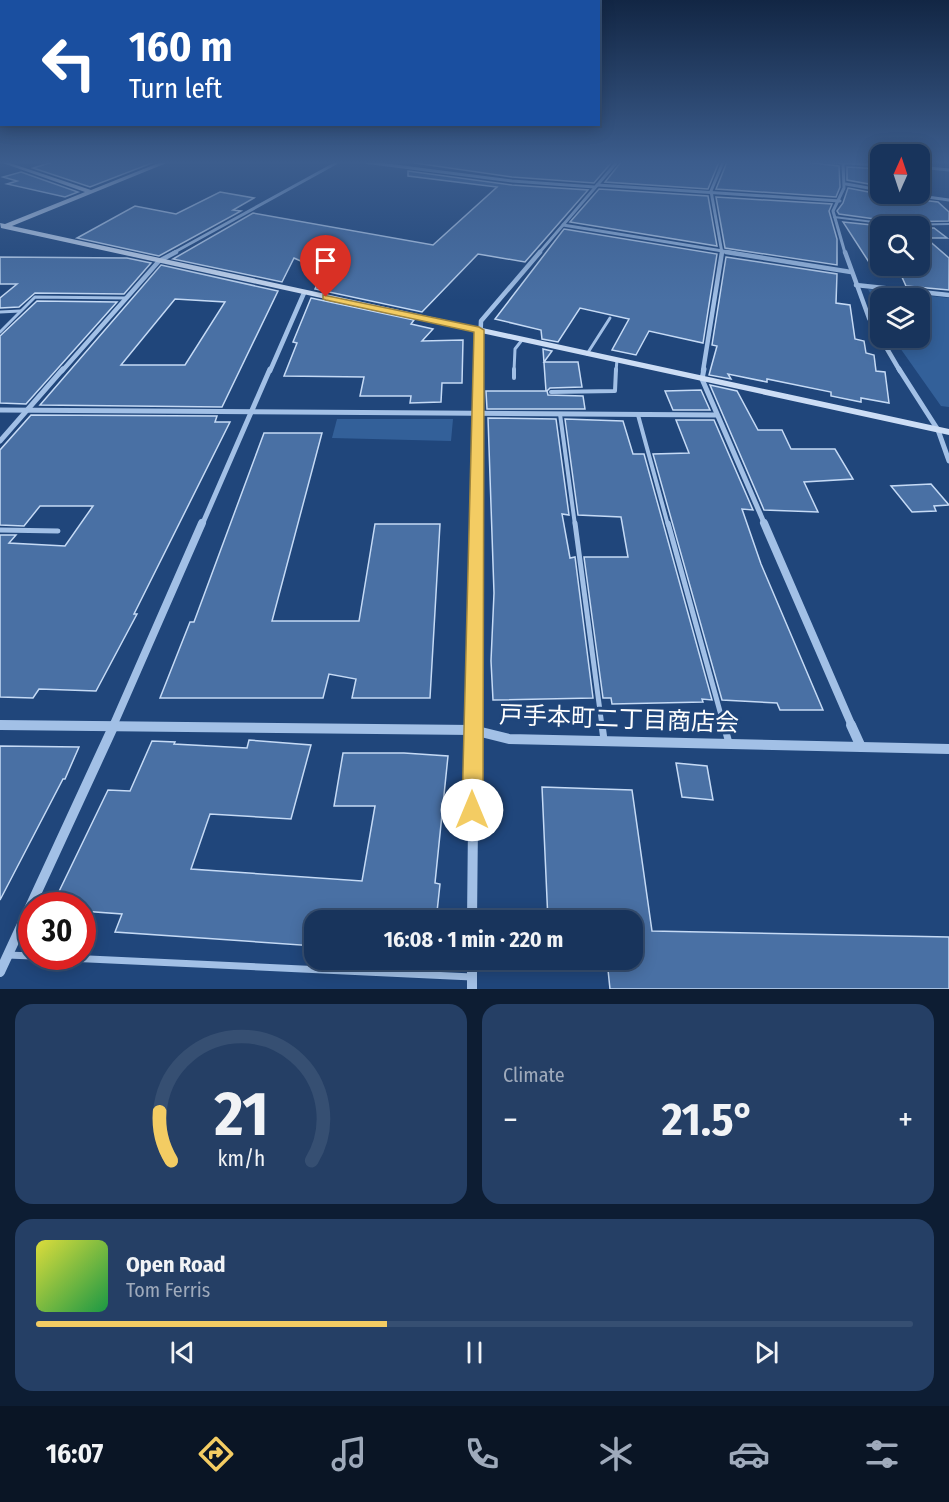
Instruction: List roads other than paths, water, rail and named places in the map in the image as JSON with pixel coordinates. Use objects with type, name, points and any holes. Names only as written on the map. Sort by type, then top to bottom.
[{"type":"street","points":[[2,227],[50,208]]},
{"type":"street","points":[[0,441],[159,261],[255,208]]},
{"type":"street","points":[[472,910],[479,330],[481,321],[577,208]]},
{"type":"street","points":[[714,208],[722,251],[702,379],[861,747]]},
{"type":"street","points":[[835,208],[834,217],[856,285],[888,353],[944,431],[949,461]]},
{"type":"street","points":[[563,225],[851,272]]},
{"type":"street","points":[[2,227],[944,431]]},
{"type":"street","points":[[856,285],[949,295]]},
{"type":"street","points":[[0,972],[113,726],[304,292]]},
{"type":"street","points":[[0,410],[716,415]]},
{"type":"street","name":"戸手本町二丁目商店会","points":[[1,726],[473,730],[509,739],[949,749]]},
{"type":"street","points":[[472,970],[472,989]]},
{"type":"lane","points":[[834,217],[897,225],[949,224]]},
{"type":"lane","points":[[0,332],[35,297],[125,298]]},
{"type":"lane","points":[[0,312],[20,311]]},
{"type":"lane","points":[[587,354],[610,318]]},
{"type":"lane","points":[[514,378],[515,349],[522,340]]},
{"type":"lane","points":[[550,392],[615,391],[617,360]]},
{"type":"lane","points":[[560,414],[604,740]]},
{"type":"lane","points":[[638,415],[729,743]]},
{"type":"lane","points":[[0,530],[58,531]]},
{"type":"lane","points":[[8,955],[18,955]]},
{"type":"lane","points":[[96,959],[472,977]]}]
